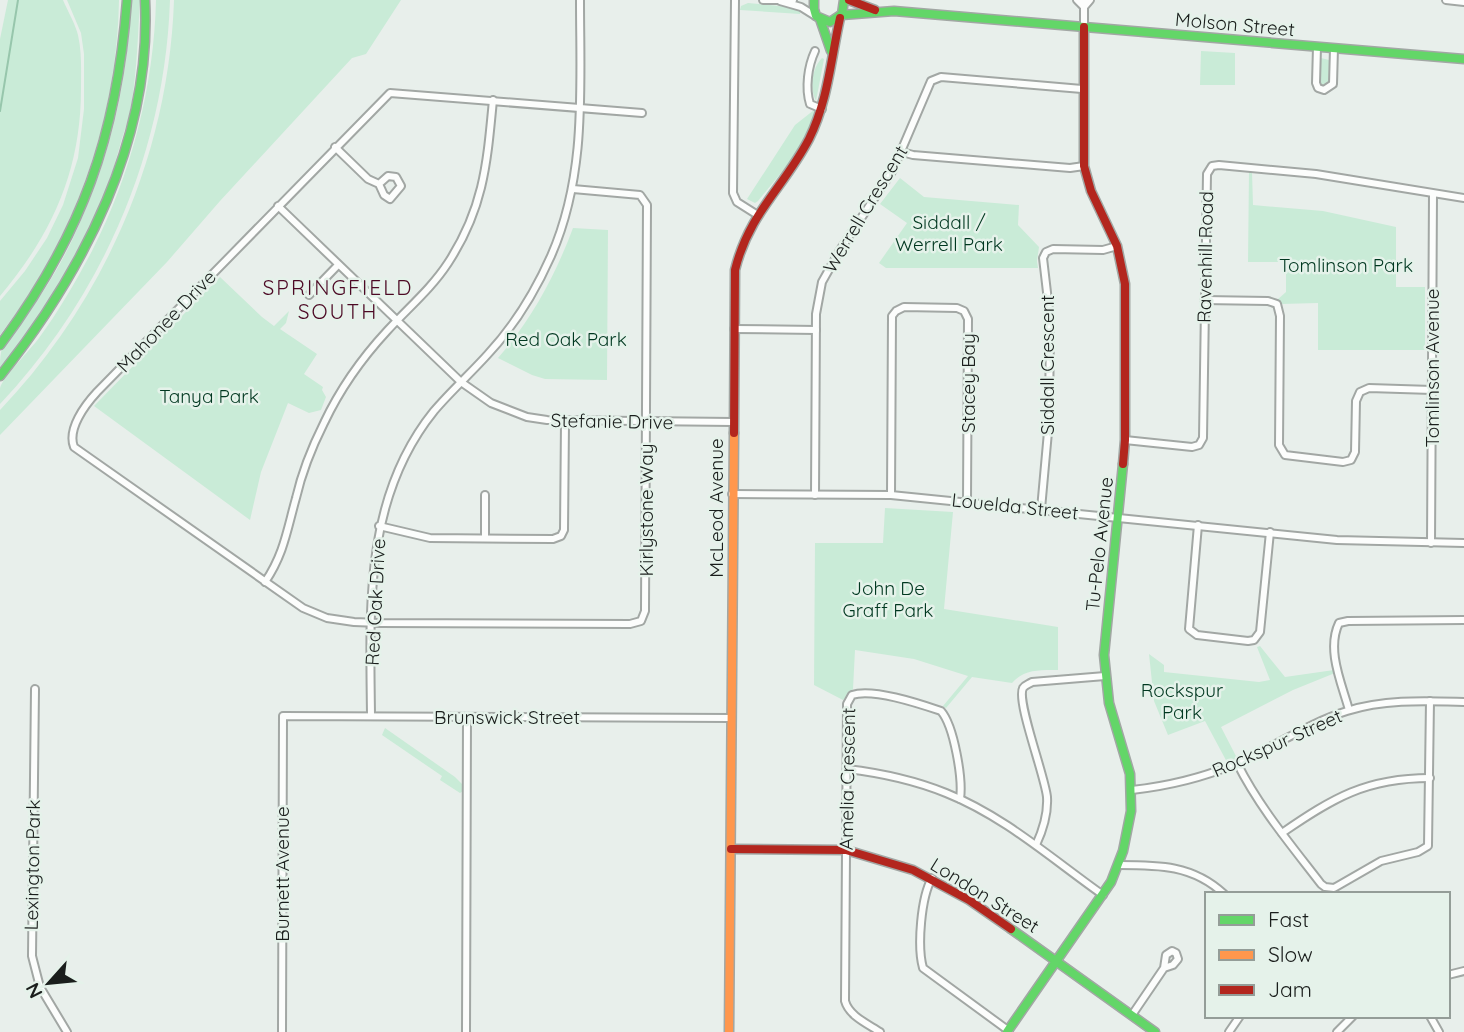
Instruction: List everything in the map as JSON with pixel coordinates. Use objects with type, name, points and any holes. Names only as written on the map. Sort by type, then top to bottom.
[{"type":"street","points":[[0,345],[29,307],[55,264],[79,217],[95,176],[119,85],[127,0]]},
{"type":"street","points":[[0,376],[39,327],[67,284],[108,200],[134,113],[147,0]]},
{"type":"street","name":"Red Oak Drive","points":[[371,716],[372,569],[392,484],[410,447],[432,413],[508,330],[530,298],[552,254],[573,189],[579,150],[580,0]]},
{"type":"street","points":[[735,0],[733,193],[737,202],[755,214]]},
{"type":"street","points":[[763,0],[793,0]]},
{"type":"street","points":[[814,0],[813,9],[832,54]]},
{"type":"street","name":"McLeod Avenue","points":[[729,1032],[736,260],[744,235],[755,214],[798,158],[822,109],[832,54],[845,8],[844,0]]},
{"type":"street","name":"Molson Street","points":[[849,0],[878,10]]},
{"type":"street","points":[[1077,0],[1084,4]]},
{"type":"street","points":[[1084,4],[1090,0]]},
{"type":"street","points":[[1446,0],[1464,2]]},
{"type":"street","points":[[780,1],[801,7],[818,18]]},
{"type":"street","points":[[1084,4],[1084,27]]},
{"type":"street","name":"Molson Street","points":[[818,18],[830,22],[841,16],[878,10],[1464,59]]},
{"type":"street","name":"Tu-Pelo Avenue","points":[[1009,1031],[1103,895],[1119,865],[1127,836],[1132,790],[1128,763],[1111,710],[1105,676],[1104,648],[1125,440],[1126,295],[1124,272],[1117,246],[1091,191],[1084,166],[1084,27]]},
{"type":"street","points":[[1317,47],[1316,83],[1318,88],[1324,90],[1333,84],[1334,48]]},
{"type":"street","points":[[815,51],[809,69],[808,98],[810,104],[822,109]]},
{"type":"street","name":"Werrell Crescent","points":[[815,495],[816,330],[817,300],[822,282],[844,243],[893,170],[931,81],[935,78],[1083,89]]},
{"type":"street","name":"Mahonee Drive","points":[[370,622],[354,622],[316,614],[265,582],[78,450],[72,442],[72,436],[83,410],[97,392],[390,93],[642,113]]},
{"type":"street","points":[[265,582],[282,554],[302,475],[335,401],[360,364],[447,264],[471,219],[489,154],[493,100]]},
{"type":"street","points":[[335,147],[368,178],[379,184]]},
{"type":"street","points":[[902,152],[1070,168],[1084,166]]},
{"type":"street","name":"Ravenhill Road","points":[[1125,440],[1192,447],[1201,442],[1207,174],[1212,166],[1316,174],[1464,198]]},
{"type":"street","name":"Kirlystone Way","points":[[370,622],[630,624],[641,621],[645,611],[647,205],[640,195],[573,189]]},
{"type":"street","name":"Tomlinson Avenue","points":[[1431,543],[1433,194]]},
{"type":"street","name":"Stefanie Drive","points":[[278,206],[461,382],[491,403],[527,417],[565,422],[733,422]]},
{"type":"street","name":"Siddall Crescent","points":[[1041,509],[1049,421],[1050,318],[1042,258],[1046,252],[1053,249],[1103,250],[1117,246]]},
{"type":"street","points":[[309,295],[338,265]]},
{"type":"street","points":[[1204,300],[1268,301],[1278,304],[1279,445],[1285,455],[1343,462],[1351,460],[1355,452],[1356,401],[1360,392],[1369,388],[1432,390]]},
{"type":"street","name":"Stacey Bay","points":[[891,495],[892,316],[904,307],[957,307],[964,311],[968,319],[967,501]]},
{"type":"street","points":[[734,329],[816,330]]},
{"type":"street","points":[[380,526],[422,537],[553,539],[563,533],[565,422]]},
{"type":"street","name":"Louelda Street","points":[[732,494],[891,495],[1337,540],[1464,544]]},
{"type":"street","points":[[485,495],[485,538]]},
{"type":"street","points":[[1198,525],[1189,629],[1197,635],[1248,641],[1260,632],[1270,532]]},
{"type":"street","points":[[1349,710],[1335,658],[1335,630],[1339,623],[1464,620]]},
{"type":"street","points":[[1036,845],[1045,818],[1047,801],[1043,773],[1031,739],[1023,701],[1024,687],[1032,682],[1105,676]]},
{"type":"street","name":"Lexington Park","points":[[35,689],[32,956],[40,986],[67,1032]]},
{"type":"street","name":"Amelia Crescent","points":[[880,1032],[853,1014],[845,1001],[847,704],[852,695],[858,693],[885,696],[941,711],[948,723],[960,775],[960,799]]},
{"type":"street","points":[[1237,763],[1255,796],[1321,884],[1334,888],[1381,861],[1426,849],[1429,841],[1430,701]]},
{"type":"street","name":"Rockspur Street","points":[[1132,790],[1200,778],[1349,710],[1385,703],[1464,702]]},
{"type":"street","name":"Brunswick Street","points":[[282,716],[731,718]]},
{"type":"street","name":"Burnett Avenue","points":[[282,716],[282,1032]]},
{"type":"street","points":[[466,1032],[467,717]]},
{"type":"street","points":[[847,769],[903,779],[960,799],[1010,827],[1103,895]]},
{"type":"street","points":[[1282,833],[1329,802],[1363,787],[1390,780],[1430,778]]},
{"type":"street","name":"London Street","points":[[731,849],[846,850],[932,878],[1056,960],[1155,1032]]},
{"type":"street","points":[[1119,865],[1158,864],[1177,867],[1205,879],[1221,892]]},
{"type":"street","points":[[932,878],[922,909],[923,968],[1009,1031]]},
{"type":"street","points":[[1132,1015],[1164,968]]},
{"type":"street","points":[[1337,1032],[1351,1018]]},
{"type":"green space","points":[[8,0],[63,0],[78,35],[81,89],[76,147],[60,200],[35,249],[0,296],[0,39]]},
{"type":"green space","points":[[67,0],[119,0],[110,90],[100,134],[70,219],[50,259],[0,335],[0,301],[47,238],[63,205],[78,158],[84,109],[84,54],[81,33]]},
{"type":"green space","points":[[131,0],[140,0],[134,89],[129,117],[112,173],[88,233],[57,291],[0,370],[2,349],[61,261],[100,172],[122,88]]},
{"type":"green space","points":[[156,0],[170,0],[165,56],[156,112],[122,218],[98,268],[69,316],[37,362],[0,404],[2,383],[39,338],[67,296],[92,251],[118,192],[129,161],[145,97],[151,65]]},
{"type":"green space","points":[[174,0],[401,0],[366,54],[352,58],[167,262],[0,435],[0,410],[37,367],[71,321],[100,272],[124,221],[144,168],[159,113],[169,57]]},
{"type":"green space","points":[[748,3],[800,8],[800,14],[740,10],[741,6]]},
{"type":"green space","points":[[1201,51],[1235,53],[1235,85],[1200,85]]},
{"type":"green space","points":[[822,58],[824,59],[816,101],[813,78]]},
{"type":"green space","points":[[1321,58],[1329,60],[1329,85],[1326,87],[1319,84]]},
{"type":"green space","points":[[814,110],[808,132],[783,170],[758,201],[755,203],[747,199],[795,125]]},
{"type":"green space","name":"Tomlinson Park","points":[[1249,171],[1252,172],[1253,205],[1323,211],[1396,227],[1396,287],[1425,287],[1425,350],[1318,350],[1318,303],[1281,304],[1277,300],[1286,292],[1286,262],[1248,262]]},
{"type":"green space","name":"Siddall / Werrell Park","points":[[900,178],[924,197],[1019,205],[1018,225],[1039,247],[1038,268],[886,268],[879,263],[907,223],[880,204]]},
{"type":"green space","name":"Red Oak Park","points":[[573,228],[608,230],[607,380],[545,379],[498,358],[522,328],[542,296]]},
{"type":"green space","name":"Tanya Park","points":[[220,277],[274,326],[289,311],[286,323],[280,329],[317,354],[304,374],[323,387],[326,397],[321,410],[309,413],[288,403],[261,472],[250,520],[94,406]]},
{"type":"green space","name":"John De Graff Park","points":[[885,508],[953,512],[944,609],[1058,627],[1058,670],[1027,673],[1012,683],[972,677],[946,708],[943,706],[968,676],[914,659],[855,650],[853,689],[843,700],[814,685],[815,543],[883,543]]},
{"type":"green space","name":"Rockspur Park","points":[[1260,646],[1285,677],[1334,670],[1335,673],[1293,690],[1221,727],[1238,760],[1228,764],[1205,721],[1168,735],[1154,701],[1149,654],[1164,665],[1164,672],[1259,682],[1270,680],[1257,647]]},
{"type":"green space","points":[[385,728],[455,777],[463,785],[463,791],[460,793],[440,780],[442,776],[382,735]]},
{"type":"waterway","points":[[0,111],[18,0]]},
{"type":"traffic: fast","points":[[0,345],[53,264],[74,223],[90,182],[104,140],[114,96],[127,0]]},
{"type":"traffic: fast","points":[[0,376],[59,292],[85,248],[107,201],[137,103],[144,52],[145,0]]},
{"type":"traffic: fast","points":[[814,0],[816,16],[830,22],[842,14],[844,0]]},
{"type":"traffic: fast","points":[[842,15],[894,11],[1464,59]]},
{"type":"traffic: fast","points":[[820,19],[831,51]]},
{"type":"traffic: fast","points":[[1007,1032],[1111,882],[1123,851],[1131,811],[1130,774],[1109,703],[1104,655],[1123,464]]},
{"type":"traffic: fast","points":[[1011,929],[1155,1032]]},
{"type":"traffic: slow","points":[[729,1032],[734,433]]},
{"type":"traffic: jam","points":[[849,0],[875,10]]},
{"type":"traffic: jam","points":[[734,433],[735,270],[749,232],[799,156],[815,125],[825,95],[840,18]]},
{"type":"traffic: jam","points":[[1084,27],[1084,166],[1091,191],[1117,246],[1125,284],[1123,464]]},
{"type":"traffic: jam","points":[[731,849],[846,850],[913,870],[969,900],[1011,929]]},
{"type":"district","name":"SPRINGFIELD SOUTH","points":[[338,300]]}]
